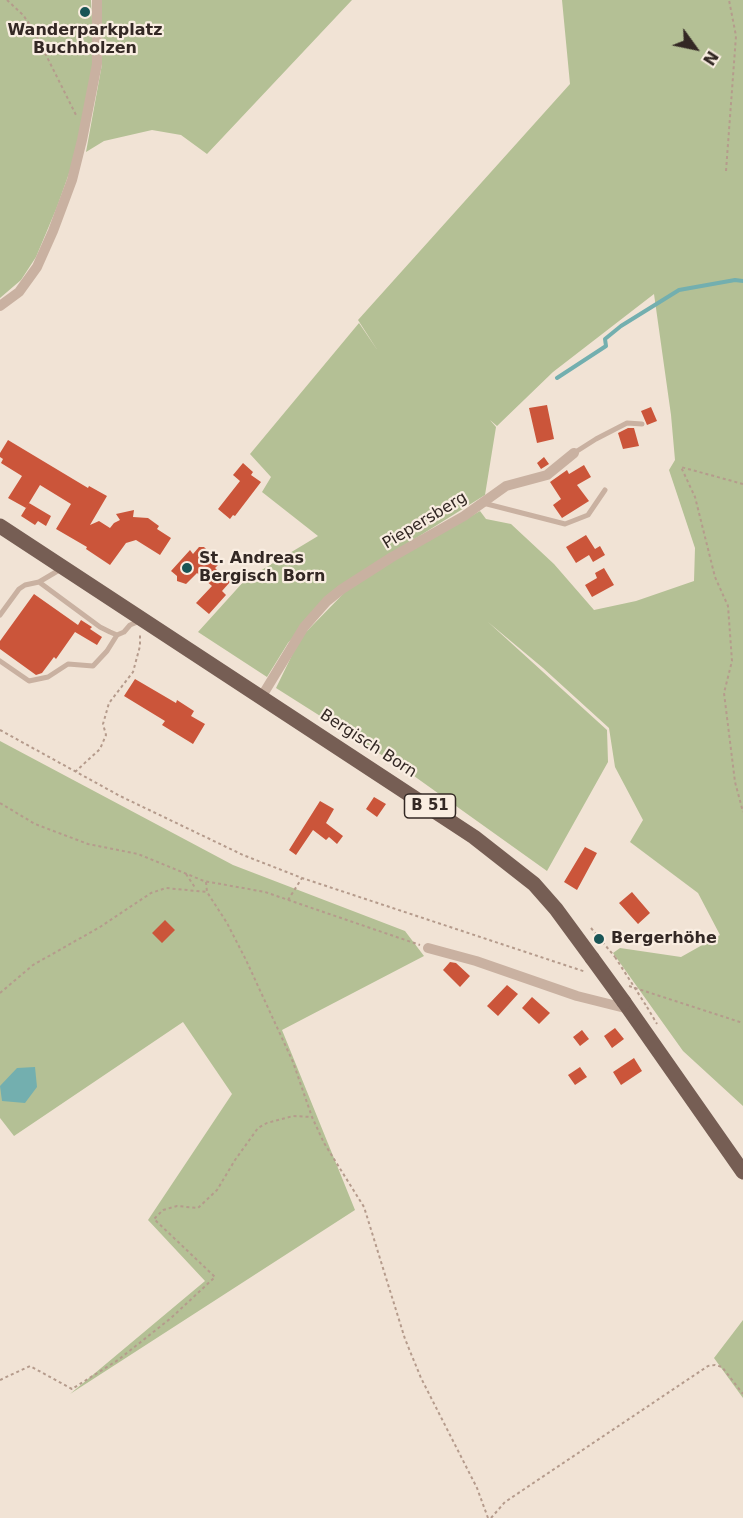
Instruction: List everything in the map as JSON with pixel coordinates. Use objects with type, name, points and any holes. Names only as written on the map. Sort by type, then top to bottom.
[{"type":"main road","name":"Bergisch Born","points":[[0,526],[64,567],[142,626],[262,696],[450,820],[521,872],[556,909],[743,1172]]},
{"type":"street","points":[[0,306],[26,285],[42,258],[59,216],[82,140],[97,64],[97,0]]},
{"type":"street","name":"Piepersberg","points":[[262,696],[304,627],[342,588],[483,503],[506,486],[547,475],[574,453]]},
{"type":"street","points":[[428,948],[476,961],[577,996],[626,1005]]},
{"type":"lane","name":"Piepersberg","points":[[574,453],[627,423],[642,424]]},
{"type":"lane","points":[[483,503],[565,524],[588,515],[605,489]]},
{"type":"lane","points":[[0,615],[19,589],[39,582],[64,567]]},
{"type":"lane","points":[[39,582],[100,627],[117,635]]},
{"type":"lane","points":[[0,661],[29,681],[48,677],[68,664],[93,666],[107,651],[117,635],[124,632],[130,625],[142,626]]},
{"type":"path","points":[[7,0],[23,15],[39,40],[79,120],[82,140]]},
{"type":"path","points":[[726,171],[736,36],[729,0]]},
{"type":"path","points":[[743,484],[681,467],[694,496],[715,577],[728,606],[732,661],[724,693],[735,782],[743,812]]},
{"type":"path","points":[[75,772],[100,749],[106,735],[103,724],[109,704],[133,672],[142,626]]},
{"type":"path","points":[[0,730],[75,772],[221,846],[302,878],[590,973]]},
{"type":"path","points":[[0,803],[35,824],[88,843],[138,854],[206,882],[265,892],[428,948]]},
{"type":"path","points":[[186,874],[196,890]]},
{"type":"path","points":[[288,900],[302,878]]},
{"type":"path","points":[[206,882],[207,892],[223,916],[246,960],[293,1062],[312,1117],[324,1143],[364,1207],[405,1339],[426,1387],[477,1488],[489,1518],[505,1502],[708,1366],[722,1367],[743,1394]]},
{"type":"path","points":[[0,993],[33,965],[100,927],[151,892],[166,888],[207,892]]},
{"type":"path","points":[[591,928],[615,957],[647,1007]]},
{"type":"path","points":[[622,984],[743,1023]]},
{"type":"path","points":[[0,1380],[30,1366],[72,1389],[118,1360],[171,1318],[215,1277],[154,1219],[163,1210],[177,1206],[198,1208],[217,1190],[258,1128],[267,1123],[293,1116],[312,1117]]},
{"type":"green space","points":[[0,0],[91,0],[94,62],[81,140],[57,207],[36,257],[21,280],[0,298]]},
{"type":"green space","points":[[102,0],[352,0],[207,154],[181,135],[152,130],[104,141],[86,152],[102,64]]},
{"type":"green space","points":[[562,0],[743,0],[743,1106],[683,1051],[613,953],[620,948],[681,957],[720,935],[698,893],[630,842],[643,820],[615,767],[609,728],[543,668],[488,622],[607,730],[608,762],[547,871],[407,771],[276,688],[306,632],[347,590],[395,559],[480,511],[486,519],[511,524],[554,564],[594,610],[636,601],[694,581],[695,548],[669,470],[675,460],[654,294],[553,372],[497,426],[490,420],[496,427],[485,495],[341,585],[288,643],[267,677],[198,632],[245,580],[318,536],[262,492],[271,477],[250,454],[359,323],[378,351],[358,320],[570,84]]},
{"type":"green space","points":[[0,741],[233,865],[405,931],[424,956],[282,1030],[355,1210],[70,1394],[205,1281],[148,1220],[232,1094],[183,1022],[14,1136],[0,1118]]},
{"type":"green space","points":[[743,1320],[743,1398],[714,1358]]},
{"type":"water","points":[[35,1067],[37,1087],[25,1103],[2,1101],[0,1086],[17,1068]]},
{"type":"building","points":[[547,405],[554,439],[537,443],[529,408]]},
{"type":"building","points":[[651,407],[657,421],[647,425],[641,411]]},
{"type":"building","points":[[634,428],[639,446],[623,449],[618,433]]},
{"type":"building","points":[[8,440],[88,488],[89,486],[107,496],[90,525],[99,521],[110,528],[120,520],[116,514],[134,510],[133,517],[148,518],[159,526],[157,529],[171,538],[160,555],[136,540],[126,543],[110,565],[86,549],[87,547],[56,529],[71,504],[40,485],[26,508],[8,498],[22,476],[1,463],[3,459],[0,453]]},
{"type":"building","points":[[544,457],[549,464],[541,469],[537,463]]},
{"type":"building","points":[[243,463],[253,472],[251,475],[261,482],[235,516],[233,515],[230,519],[218,509],[240,481],[233,475]]},
{"type":"building","points":[[584,465],[591,477],[577,485],[589,501],[562,518],[553,505],[561,499],[550,482],[567,470],[569,474]]},
{"type":"building","points":[[29,503],[51,516],[46,526],[38,521],[35,525],[21,516]]},
{"type":"building","points":[[586,535],[595,549],[600,546],[605,555],[593,562],[589,555],[576,563],[566,547]]},
{"type":"building","points":[[199,547],[204,547],[208,551],[208,555],[218,565],[215,568],[230,582],[222,591],[226,595],[209,614],[196,603],[212,586],[197,573],[186,584],[177,581],[177,576],[171,571],[190,550],[193,554]]},
{"type":"building","points":[[604,568],[614,585],[592,597],[585,585],[597,578],[595,573]]},
{"type":"building","points":[[34,594],[78,625],[81,620],[92,627],[90,629],[102,637],[97,645],[75,632],[56,659],[54,657],[42,673],[36,675],[0,649],[0,641]]},
{"type":"building","points":[[135,679],[194,711],[191,716],[205,724],[193,744],[162,725],[165,721],[124,696]]},
{"type":"building","points":[[374,797],[386,804],[377,817],[366,809]]},
{"type":"building","points":[[320,801],[334,809],[326,823],[343,836],[337,844],[329,837],[326,840],[313,830],[296,855],[289,850]]},
{"type":"building","points":[[585,847],[597,853],[577,890],[564,882]]},
{"type":"building","points":[[632,892],[650,913],[638,924],[619,903]]},
{"type":"building","points":[[165,920],[175,930],[162,943],[152,933]]},
{"type":"building","points":[[450,962],[456,963],[470,976],[460,987],[443,970]]},
{"type":"building","points":[[507,985],[518,994],[498,1016],[487,1006]]},
{"type":"building","points":[[532,997],[550,1013],[539,1024],[522,1008]]},
{"type":"building","points":[[615,1028],[624,1039],[612,1048],[604,1036]]},
{"type":"building","points":[[582,1030],[589,1039],[580,1046],[573,1037]]},
{"type":"building","points":[[634,1058],[642,1071],[621,1085],[613,1072]]},
{"type":"building","points":[[580,1067],[587,1077],[575,1085],[568,1075]]},
{"type":"waterway","points":[[557,378],[606,346],[605,339],[621,326],[679,290],[735,280],[743,281]]},
{"type":"place","name":"Wanderparkplatz Buchholzen","points":[[85,12]]},
{"type":"place","name":"St. Andreas Bergisch Born","points":[[187,568]]},
{"type":"place","name":"Bergerhöhe","points":[[599,939]]}]
